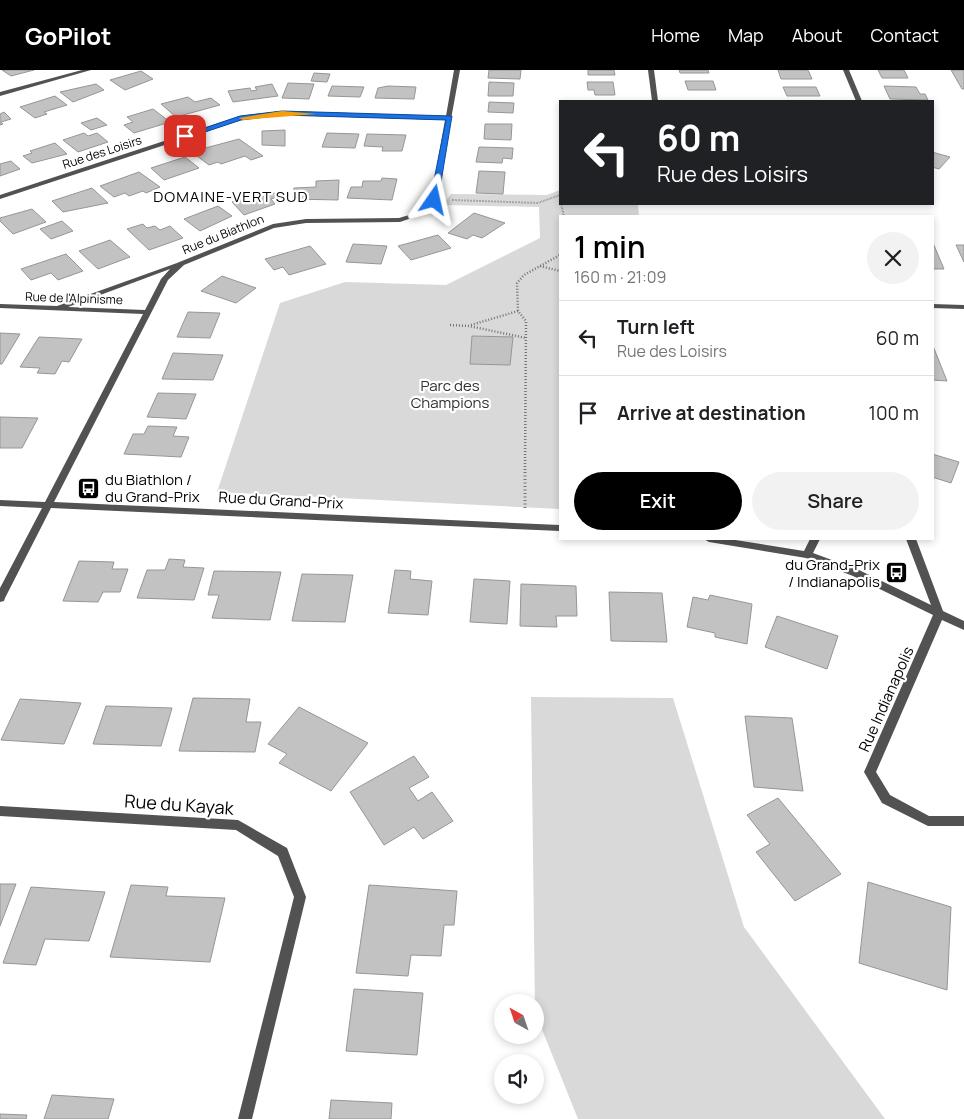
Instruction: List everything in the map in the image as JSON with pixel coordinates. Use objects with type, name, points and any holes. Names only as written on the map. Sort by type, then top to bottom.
[{"type":"street","points":[[0,94],[88,70]]},
{"type":"street","points":[[434,200],[457,70]]},
{"type":"street","points":[[651,70],[655,100]]},
{"type":"street","points":[[846,70],[859,100]]},
{"type":"street","name":"Rue des Loisirs","points":[[0,197],[240,118],[282,113],[449,118]]},
{"type":"street","name":"Rue du Biathlon","points":[[55,308],[181,263],[272,226],[306,222],[400,220],[421,213],[434,200]]},
{"type":"street","name":"Rue du Biathlon","points":[[47,505],[165,279],[181,263]]},
{"type":"street","name":"Rue de l'Alpinisme","points":[[0,306],[148,312]]},
{"type":"street","points":[[934,306],[964,307]]},
{"type":"street","name":"Rue du Grand-Prix","points":[[0,503],[559,528]]},
{"type":"street","points":[[0,598],[47,505]]},
{"type":"street","points":[[715,540],[807,555],[856,573],[964,626]]},
{"type":"street","points":[[807,555],[814,540]]},
{"type":"street","points":[[911,540],[939,614]]},
{"type":"street","name":"Rue Indianapolis","points":[[939,614],[870,772],[886,799],[928,821],[964,821]]},
{"type":"street","name":"Rue du Kayak","points":[[0,811],[238,825],[283,852],[300,897],[245,1119]]},
{"type":"path","points":[[434,200],[538,203],[559,195]]},
{"type":"path","points":[[524,527],[526,321],[518,311],[517,283],[524,275],[559,256]]},
{"type":"path","points":[[540,266],[559,271]]},
{"type":"path","points":[[469,326],[518,311]]},
{"type":"path","points":[[450,325],[469,326],[526,338]]},
{"type":"green space","name":"Parc des Champions","points":[[559,190],[559,205],[638,205],[639,215],[559,215],[559,509],[217,492],[280,303],[345,282],[446,285],[540,238],[539,207],[443,205],[451,194],[547,195]]},
{"type":"green space","points":[[531,697],[673,698],[744,927],[885,1119],[578,1119],[544,1034],[544,994],[535,994]]},
{"type":"building","points":[[2,70],[34,70],[11,76]]},
{"type":"building","points":[[489,70],[521,70],[520,79],[488,78]]},
{"type":"building","points":[[588,70],[614,70],[615,75],[588,75]]},
{"type":"building","points":[[679,70],[708,70],[709,73],[680,73]]},
{"type":"building","points":[[778,70],[808,70],[812,79],[781,79]]},
{"type":"building","points":[[878,70],[904,70],[908,78],[882,78]]},
{"type":"building","points":[[951,70],[964,70],[964,89],[962,89]]},
{"type":"building","points":[[141,71],[153,79],[125,90],[110,80]]},
{"type":"building","points":[[314,73],[330,74],[327,82],[311,81]]},
{"type":"building","points":[[685,81],[713,81],[716,90],[688,90]]},
{"type":"building","points":[[489,82],[514,83],[513,96],[488,96]]},
{"type":"building","points":[[587,82],[613,82],[615,95],[595,95],[594,90],[588,90]]},
{"type":"building","points":[[288,83],[314,84],[309,99],[282,98]]},
{"type":"building","points":[[96,84],[104,90],[73,102],[60,92]]},
{"type":"building","points":[[272,84],[278,96],[233,102],[228,91],[250,88],[251,91],[257,90],[255,87]]},
{"type":"building","points":[[332,86],[364,87],[360,97],[328,96]]},
{"type":"building","points":[[388,86],[416,87],[414,99],[375,98],[378,88]]},
{"type":"building","points":[[884,86],[916,87],[920,94],[925,94],[928,100],[890,99]]},
{"type":"building","points":[[783,87],[816,87],[820,96],[787,96]]},
{"type":"building","points":[[55,96],[67,105],[44,112],[47,114],[35,118],[20,107]]},
{"type":"building","points":[[188,97],[195,102],[211,98],[220,105],[176,117],[161,104]]},
{"type":"building","points":[[489,102],[514,103],[513,113],[488,112]]},
{"type":"building","points":[[153,109],[170,122],[134,133],[124,125],[133,122],[127,117]]},
{"type":"building","points":[[4,112],[11,119],[1,122],[3,124],[0,125],[0,114]]},
{"type":"building","points":[[97,118],[107,125],[91,130],[81,123]]},
{"type":"building","points":[[485,124],[512,124],[511,140],[484,139]]},
{"type":"building","points":[[285,130],[285,146],[262,145],[262,131]]},
{"type":"building","points":[[84,133],[88,136],[97,133],[108,142],[78,152],[63,140]]},
{"type":"building","points":[[327,133],[359,134],[355,148],[322,147]]},
{"type":"building","points":[[367,134],[406,135],[402,151],[382,151],[383,147],[364,146]]},
{"type":"building","points":[[239,139],[263,156],[251,160],[245,156],[221,164],[218,162],[209,165],[197,156],[203,154],[198,150]]},
{"type":"building","points":[[55,143],[67,154],[32,163],[23,156],[32,153],[30,151]]},
{"type":"building","points":[[479,147],[513,148],[512,159],[503,158],[502,163],[476,162]]},
{"type":"building","points":[[934,153],[950,157],[939,169],[934,168]]},
{"type":"building","points":[[185,157],[199,168],[164,180],[151,168]]},
{"type":"building","points":[[11,161],[20,169],[0,176],[0,164]]},
{"type":"building","points":[[479,171],[505,172],[503,194],[476,193]]},
{"type":"building","points":[[139,172],[160,187],[146,193],[143,191],[129,196],[125,193],[114,197],[100,186]]},
{"type":"building","points":[[382,178],[397,179],[392,200],[347,198],[351,187],[362,187],[363,181],[381,181]]},
{"type":"building","points":[[339,180],[338,200],[293,199],[294,188],[316,187],[316,181]]},
{"type":"building","points":[[92,188],[108,203],[63,212],[52,201]]},
{"type":"building","points":[[275,193],[278,197],[271,199],[275,204],[244,215],[232,202],[255,195],[258,198]]},
{"type":"building","points":[[218,206],[232,216],[200,231],[184,219]]},
{"type":"building","points":[[32,209],[46,222],[13,234],[0,221],[0,218]]},
{"type":"building","points":[[474,213],[505,223],[482,238],[473,235],[467,239],[448,233]]},
{"type":"building","points":[[62,221],[73,231],[51,239],[40,229]]},
{"type":"building","points":[[143,224],[147,228],[155,226],[160,230],[170,226],[183,238],[149,250],[127,229]]},
{"type":"building","points":[[438,235],[451,248],[411,260],[398,246]]},
{"type":"building","points":[[110,240],[130,257],[98,269],[79,251]]},
{"type":"building","points":[[353,244],[387,246],[381,264],[346,262]]},
{"type":"building","points":[[934,245],[944,269],[934,269]]},
{"type":"building","points":[[956,245],[964,245],[964,262]]},
{"type":"building","points":[[310,246],[326,264],[289,275],[283,267],[274,270],[265,259]]},
{"type":"building","points":[[66,254],[83,271],[58,280],[51,273],[31,280],[21,269]]},
{"type":"building","points":[[222,276],[256,288],[236,303],[201,291]]},
{"type":"building","points":[[188,312],[220,313],[210,338],[177,337]]},
{"type":"building","points":[[0,333],[20,334],[2,364],[0,364]]},
{"type":"building","points":[[472,336],[513,337],[510,365],[470,364]]},
{"type":"building","points":[[39,337],[82,339],[69,362],[62,361],[55,374],[37,373],[40,368],[20,367]]},
{"type":"building","points":[[934,348],[947,381],[934,380]]},
{"type":"building","points":[[173,353],[223,355],[213,380],[162,379]]},
{"type":"building","points":[[158,393],[196,394],[186,419],[147,417]]},
{"type":"building","points":[[0,417],[38,418],[22,448],[0,448]]},
{"type":"building","points":[[148,426],[177,427],[173,436],[189,437],[181,457],[124,454],[133,434],[144,434]]},
{"type":"building","points":[[934,455],[959,462],[951,483],[934,478]]},
{"type":"building","points":[[169,559],[185,560],[183,567],[204,568],[194,600],[137,598],[147,570],[165,570]]},
{"type":"building","points":[[79,561],[114,562],[112,569],[128,569],[120,592],[103,592],[98,602],[63,601]]},
{"type":"building","points":[[395,570],[411,571],[410,579],[432,581],[428,615],[388,613]]},
{"type":"building","points":[[214,571],[281,572],[270,620],[212,618],[219,595],[208,595]]},
{"type":"building","points":[[302,574],[353,575],[345,622],[292,621]]},
{"type":"building","points":[[474,579],[510,581],[507,624],[470,622]]},
{"type":"building","points":[[521,584],[576,586],[577,616],[556,616],[557,627],[520,626]]},
{"type":"building","points":[[609,592],[662,593],[667,642],[611,641]]},
{"type":"building","points":[[710,595],[752,604],[747,644],[715,637],[715,633],[687,627],[693,597],[708,600]]},
{"type":"building","points":[[777,616],[838,636],[827,669],[765,647]]},
{"type":"building","points":[[193,698],[250,699],[246,722],[261,722],[255,752],[179,751]]},
{"type":"building","points":[[20,699],[81,703],[64,744],[1,740]]},
{"type":"building","points":[[106,706],[172,708],[161,746],[93,744]]},
{"type":"building","points":[[299,707],[368,743],[331,791],[279,763],[287,754],[268,744]]},
{"type":"building","points":[[745,716],[792,718],[803,791],[754,787]]},
{"type":"building","points":[[414,756],[429,777],[409,788],[418,801],[432,792],[453,821],[423,839],[414,827],[384,845],[350,792]]},
{"type":"building","points":[[778,798],[841,874],[795,901],[756,852],[770,844],[747,815]]},
{"type":"building","points":[[868,882],[951,907],[947,990],[859,963]]},
{"type":"building","points":[[0,884],[16,884],[0,926]]},
{"type":"building","points":[[131,885],[168,887],[166,896],[225,898],[210,962],[110,957]]},
{"type":"building","points":[[369,885],[457,891],[454,925],[444,925],[441,956],[411,955],[408,976],[356,973]]},
{"type":"building","points":[[31,887],[105,892],[89,941],[45,939],[36,965],[3,963]]},
{"type":"building","points":[[354,989],[423,993],[417,1055],[346,1051]]},
{"type":"building","points":[[52,1095],[114,1099],[108,1119],[44,1119]]},
{"type":"building","points":[[331,1100],[392,1103],[391,1119],[329,1119]]},
{"type":"building","points":[[0,1114],[27,1115],[26,1119],[0,1119]]},
{"type":"slow traffic","points":[[243,118],[282,113],[313,114]]},
{"type":"place","name":"du Biathlon / du Grand-Prix","points":[[89,488]]},
{"type":"place","name":"du Grand-Prix / Indianapolis","points":[[896,573]]},
{"type":"district","name":"DOMAINE-VERT SUD","points":[[231,196]]},
{"type":"route","points":[[185,136],[240,118],[282,113],[449,118],[434,200]]}]
